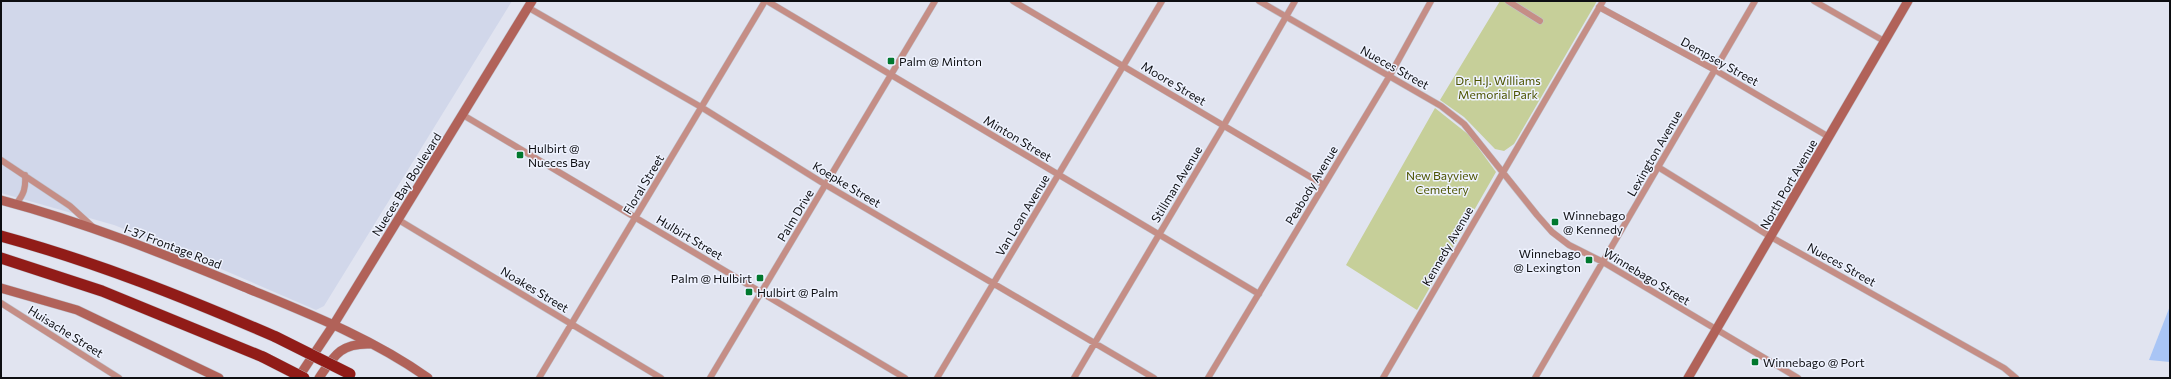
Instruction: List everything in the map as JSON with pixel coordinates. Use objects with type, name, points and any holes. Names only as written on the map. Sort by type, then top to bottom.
[{"type":"highway","points":[[1,236],[85,261],[152,285],[276,337],[354,376]]},
{"type":"highway","points":[[1,258],[102,291],[263,357],[304,378]]},
{"type":"main road","name":"North Port Avenue","points":[[1688,378],[1908,1]]},
{"type":"main road","name":"Nueces Bay Boulevard","points":[[298,378],[334,324],[530,4]]},
{"type":"main road","name":"I-37 Frontage Road","points":[[1,200],[96,229],[161,252],[334,324],[403,360],[428,378]]},
{"type":"main road","points":[[1,288],[76,310],[219,378]]},
{"type":"main road","points":[[319,378],[339,350],[355,344],[372,344]]},
{"type":"street","name":"Minton Street","points":[[766,1],[1258,294]]},
{"type":"street","name":"Floral Street","points":[[540,378],[766,1]]},
{"type":"street","name":"Palm Drive","points":[[710,378],[935,1]]},
{"type":"street","name":"Moore Street","points":[[1013,1],[1324,185]]},
{"type":"street","name":"Van Loan Avenue","points":[[937,378],[1162,1]]},
{"type":"street","name":"Nueces Street","points":[[1259,1],[1441,106],[1464,124],[1483,146],[1502,173]]},
{"type":"street","name":"Stillman Avenue","points":[[1074,378],[1224,125],[1295,1]]},
{"type":"street","name":"Peabody Avenue","points":[[1208,378],[1389,77],[1431,1]]},
{"type":"street","points":[[1508,1],[1540,21]]},
{"type":"street","name":"Kennedy Avenue","points":[[1383,378],[1603,1]]},
{"type":"street","name":"Lexington Avenue","points":[[1535,378],[1755,1]]},
{"type":"street","points":[[1814,1],[1884,41]]},
{"type":"street","name":"Koepke Street","points":[[530,4],[826,185],[1154,378]]},
{"type":"street","name":"Dempsey Street","points":[[1599,7],[1715,70],[1829,137]]},
{"type":"street","name":"Hulbirt Street","points":[[463,115],[905,378]]},
{"type":"street","points":[[1,160],[70,206],[96,229]]},
{"type":"street","name":"Nueces Street","points":[[1658,167],[1771,236],[2004,368],[2016,378]]},
{"type":"street","name":"Winnebago Street","points":[[1502,173],[1552,232],[1569,245],[1603,262],[1798,378]]},
{"type":"street","points":[[16,204],[23,196],[26,186],[25,175]]},
{"type":"street","name":"Noakes Street","points":[[397,219],[661,378]]},
{"type":"street","name":"Huisache Street","points":[[1,303],[119,378]]},
{"type":"shaded area","points":[[1,1],[512,1],[324,306],[316,310],[175,249],[114,225],[1,193]]},
{"type":"green space","name":"Dr. H.J. Williams Memorial Park","points":[[1500,1],[1597,1],[1514,144],[1504,151],[1495,149],[1464,117],[1440,100]]},
{"type":"green space","name":"New Bayview Cemetery","points":[[1435,108],[1469,135],[1496,172],[1417,310],[1346,265]]},
{"type":"water","points":[[2170,306],[2170,362],[2149,360]]},
{"type":"place","name":"Palm @ Minton","points":[[891,61]]},
{"type":"place","name":"Hulbirt @ Nueces Bay","points":[[520,155]]},
{"type":"place","name":"Winnebago @ Kennedy","points":[[1555,222]]},
{"type":"place","name":"Winnebago @ Lexington","points":[[1589,260]]},
{"type":"place","name":"Palm @ Hulbirt","points":[[760,278]]},
{"type":"place","name":"Hulbirt @ Palm","points":[[749,292]]},
{"type":"place","name":"Winnebago @ Port","points":[[1755,362]]}]
